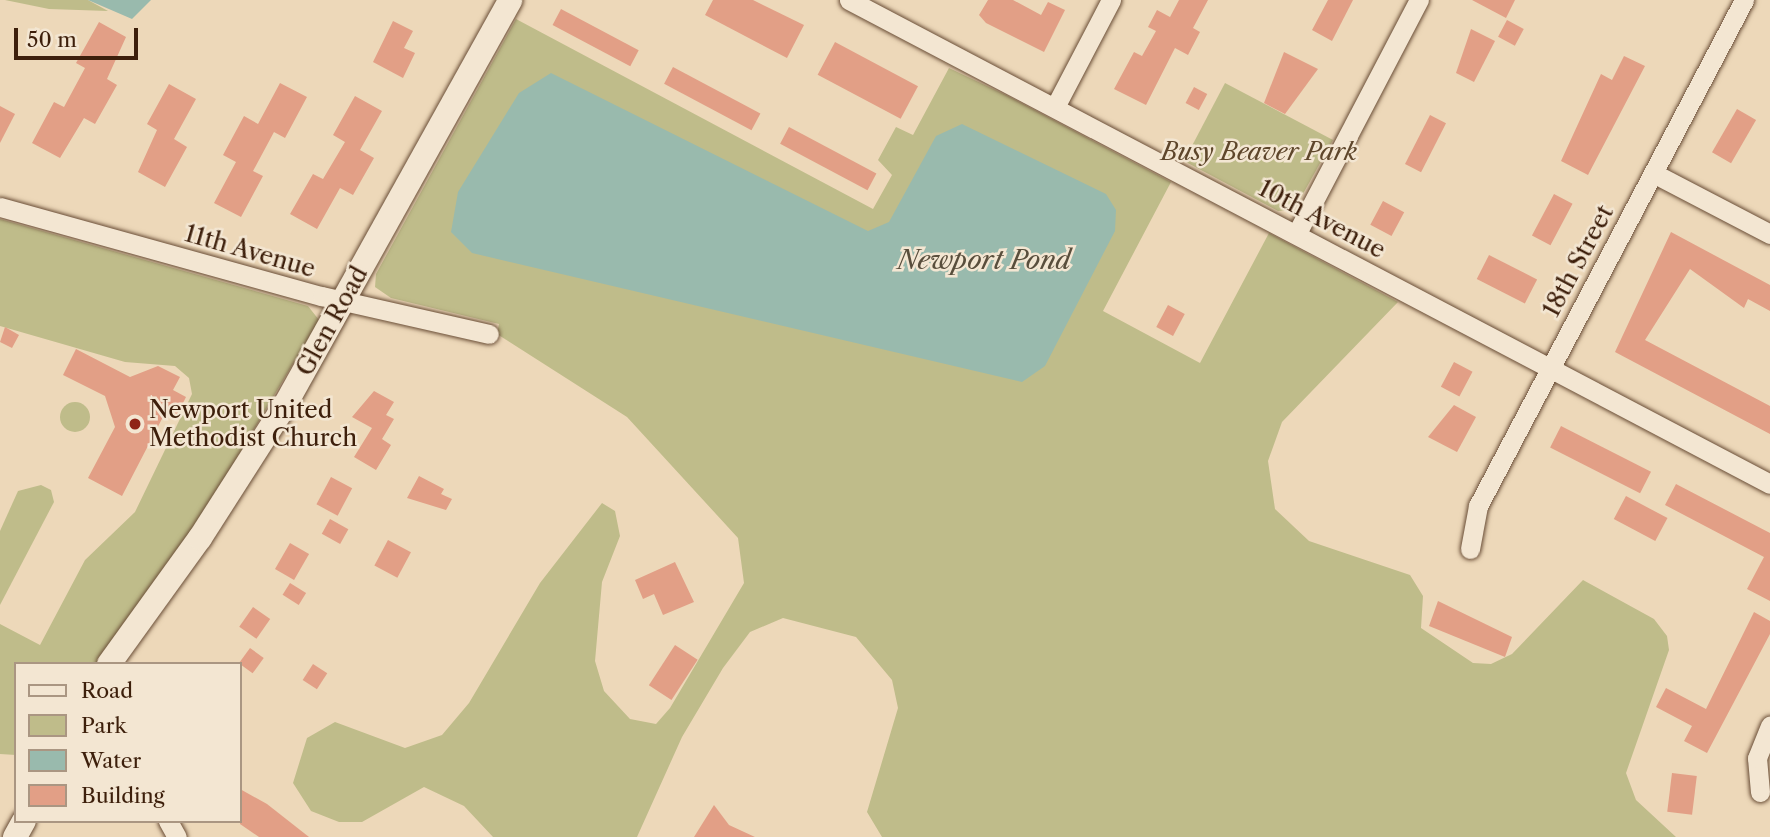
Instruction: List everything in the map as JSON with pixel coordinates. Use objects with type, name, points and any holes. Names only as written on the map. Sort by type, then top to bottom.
[{"type":"street","name":"Glen Road","points":[[110,662],[214,517],[344,301],[510,0]]},
{"type":"street","name":"10th Avenue","points":[[849,0],[1297,233],[1770,484]]},
{"type":"street","points":[[1055,107],[1111,0]]},
{"type":"street","points":[[1297,233],[1419,0]]},
{"type":"street","name":"18th Street","points":[[1470,549],[1475,513],[1744,0]]},
{"type":"street","points":[[1653,173],[1770,234]]},
{"type":"street","name":"11th Avenue","points":[[0,207],[344,301],[489,334]]},
{"type":"street","points":[[1760,792],[1757,758],[1770,726]]},
{"type":"green space","points":[[5,0],[88,0],[108,11],[49,9]]},
{"type":"green space","points":[[516,19],[873,209],[892,175],[878,160],[896,127],[913,135],[949,68],[1008,96],[1171,182],[1103,311],[1200,363],[1269,233],[1398,302],[1282,422],[1268,461],[1275,509],[1309,541],[1410,575],[1423,596],[1421,628],[1473,663],[1491,664],[1512,654],[1583,580],[1654,619],[1667,636],[1669,650],[1626,773],[1636,800],[1676,837],[882,837],[867,812],[898,708],[892,680],[856,637],[783,618],[750,632],[723,668],[682,737],[637,837],[493,837],[464,806],[424,787],[362,822],[339,822],[311,811],[293,783],[307,738],[335,722],[405,748],[442,735],[469,703],[540,583],[602,503],[615,511],[620,536],[602,582],[595,661],[604,691],[630,719],[656,724],[670,708],[744,583],[738,538],[627,417],[497,334],[499,324],[391,298],[375,287],[376,274]]},
{"type":"green space","name":"Busy Beaver Park","points":[[1225,83],[1333,140],[1294,210],[1278,211],[1184,161]]},
{"type":"green space","points":[[0,219],[308,306],[319,320],[188,540],[98,662],[14,662],[14,755],[0,754],[0,624],[40,645],[85,560],[135,512],[192,394],[189,378],[175,366],[125,362],[0,326]]},
{"type":"green space","points":[[75,402],[81,403],[89,411],[89,423],[81,431],[75,432],[69,431],[61,423],[60,417],[61,411],[69,403]]},
{"type":"green space","points":[[41,485],[51,490],[54,502],[0,605],[0,531],[18,491]]},
{"type":"water","points":[[88,0],[151,0],[132,19]]},
{"type":"water","name":"Newport Pond","points":[[551,73],[868,231],[889,222],[936,136],[962,124],[1106,194],[1116,210],[1115,231],[1045,366],[1022,382],[472,253],[451,232],[458,192],[519,93]]},
{"type":"building","points":[[713,0],[753,0],[804,25],[787,58],[705,15]]},
{"type":"building","points":[[988,0],[1013,0],[1041,15],[1048,2],[1065,10],[1044,52],[986,23],[979,15]]},
{"type":"building","points":[[1179,0],[1208,0],[1193,28],[1200,32],[1188,55],[1175,48],[1146,105],[1114,89],[1134,52],[1142,56],[1156,31],[1148,27],[1157,10],[1170,17]]},
{"type":"building","points":[[1328,0],[1353,0],[1332,41],[1312,30]]},
{"type":"building","points":[[1472,0],[1515,0],[1506,18]]},
{"type":"building","points":[[561,9],[639,50],[630,66],[553,25]]},
{"type":"building","points":[[1507,20],[1524,29],[1515,46],[1498,37]]},
{"type":"building","points":[[393,21],[413,31],[404,48],[415,53],[403,78],[373,62]]},
{"type":"building","points":[[99,22],[126,37],[107,79],[117,85],[95,124],[84,118],[60,158],[32,143],[54,102],[64,107],[85,68],[76,63]]},
{"type":"building","points":[[1471,29],[1495,41],[1474,82],[1456,73]]},
{"type":"building","points":[[835,42],[918,86],[901,119],[818,75]]},
{"type":"building","points":[[1284,52],[1318,69],[1285,114],[1264,103]]},
{"type":"building","points":[[1624,56],[1645,66],[1588,175],[1561,161],[1601,74],[1612,80]]},
{"type":"building","points":[[673,67],[760,113],[751,130],[664,84]]},
{"type":"building","points":[[280,83],[307,97],[285,138],[274,132],[253,171],[263,176],[241,217],[214,203],[236,162],[223,155],[244,116],[258,124]]},
{"type":"building","points":[[169,84],[196,99],[174,139],[187,147],[165,187],[138,172],[157,130],[147,124]]},
{"type":"building","points":[[1194,87],[1207,94],[1199,110],[1186,103]]},
{"type":"building","points":[[355,96],[382,111],[360,150],[374,158],[353,195],[340,188],[317,229],[290,214],[313,174],[323,179],[345,142],[333,135]]},
{"type":"building","points":[[0,106],[15,114],[0,143]]},
{"type":"building","points":[[1737,109],[1756,120],[1731,163],[1712,152]]},
{"type":"building","points":[[1430,115],[1446,123],[1421,172],[1405,164]]},
{"type":"building","points":[[789,127],[876,173],[867,190],[780,144]]},
{"type":"building","points":[[1554,194],[1573,204],[1550,245],[1532,235]]},
{"type":"building","points":[[1383,201],[1404,212],[1392,236],[1370,225]]},
{"type":"building","points":[[1671,232],[1770,285],[1770,311],[1748,299],[1744,308],[1690,269],[1645,340],[1770,406],[1770,434],[1615,352]]},
{"type":"building","points":[[1489,255],[1537,280],[1525,304],[1477,279]]},
{"type":"building","points":[[1168,305],[1185,314],[1173,336],[1156,327]]},
{"type":"building","points":[[5,327],[19,335],[12,348],[0,342]]},
{"type":"building","name":"Newport United Methodist Church","points":[[76,349],[130,377],[158,366],[180,377],[173,390],[186,397],[175,419],[165,413],[122,496],[88,478],[115,427],[105,396],[63,375]]},
{"type":"building","points":[[1454,362],[1473,372],[1459,397],[1441,387]]},
{"type":"building","points":[[374,391],[394,402],[386,415],[394,419],[382,439],[391,445],[376,470],[354,457],[372,428],[352,417]]},
{"type":"building","points":[[1454,405],[1476,417],[1457,452],[1428,437]]},
{"type":"building","points":[[1561,426],[1651,472],[1640,493],[1550,447]]},
{"type":"building","points":[[419,476],[444,489],[441,494],[452,499],[446,510],[407,498]]},
{"type":"building","points":[[331,477],[352,488],[338,516],[316,504]]},
{"type":"building","points":[[1676,484],[1770,533],[1770,601],[1747,589],[1764,557],[1665,505]]},
{"type":"building","points":[[1626,496],[1667,518],[1655,541],[1614,519]]},
{"type":"building","points":[[330,519],[348,529],[340,544],[322,534]]},
{"type":"building","points":[[388,540],[411,552],[397,578],[374,566]]},
{"type":"building","points":[[290,543],[309,554],[294,580],[275,569]]},
{"type":"building","points":[[675,562],[694,602],[663,615],[654,594],[643,599],[635,580]]},
{"type":"building","points":[[290,583],[306,593],[299,605],[283,595]]},
{"type":"building","points":[[1438,601],[1512,637],[1505,657],[1429,626]]},
{"type":"building","points":[[253,607],[270,619],[256,639],[239,627]]},
{"type":"building","points":[[1754,612],[1770,621],[1770,634],[1707,753],[1684,741],[1692,726],[1656,707],[1666,688],[1706,709]]},
{"type":"building","points":[[675,645],[698,660],[672,700],[649,685]]},
{"type":"building","points":[[250,648],[264,658],[253,673],[240,662]]},
{"type":"building","points":[[313,664],[327,673],[317,689],[303,680]]},
{"type":"building","points":[[1672,773],[1697,776],[1692,815],[1667,812]]},
{"type":"building","points":[[242,790],[267,804],[309,837],[259,837],[240,824]]},
{"type":"building","points":[[714,805],[729,825],[755,837],[694,837]]},
{"type":"place","name":"Newport United Methodist Church","points":[[135,424]]}]
